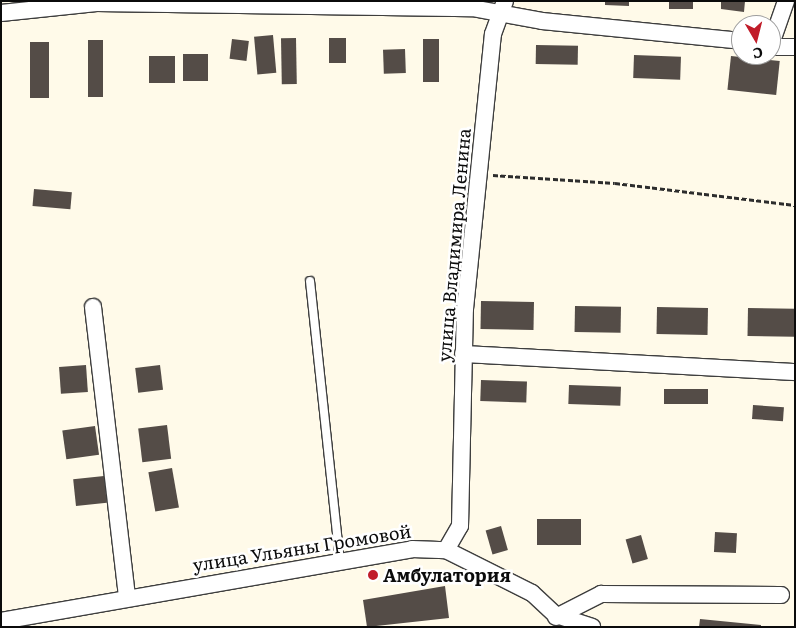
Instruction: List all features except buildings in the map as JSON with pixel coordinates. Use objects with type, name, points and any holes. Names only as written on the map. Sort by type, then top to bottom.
[{"type":"street","points":[[781,16],[786,1]]},
{"type":"street","points":[[1,13],[96,3],[502,7],[551,22],[731,40]]},
{"type":"street","name":"улица Владимира Ленина","points":[[446,550],[460,526],[464,354],[493,34],[502,7]]},
{"type":"street","points":[[781,46],[795,47]]},
{"type":"street","points":[[93,307],[127,597]]},
{"type":"street","points":[[464,354],[795,372]]},
{"type":"street","name":"улица Ульяны Громовой","points":[[1,621],[127,597],[412,550],[446,550],[532,593],[557,621],[592,627]]},
{"type":"street","points":[[557,621],[601,594],[782,595]]},
{"type":"lane","points":[[310,281],[340,563]]},
{"type":"path","points":[[479,174],[615,183],[795,205]]},
{"type":"place","name":"Амбулатория","points":[[373,575]]}]
